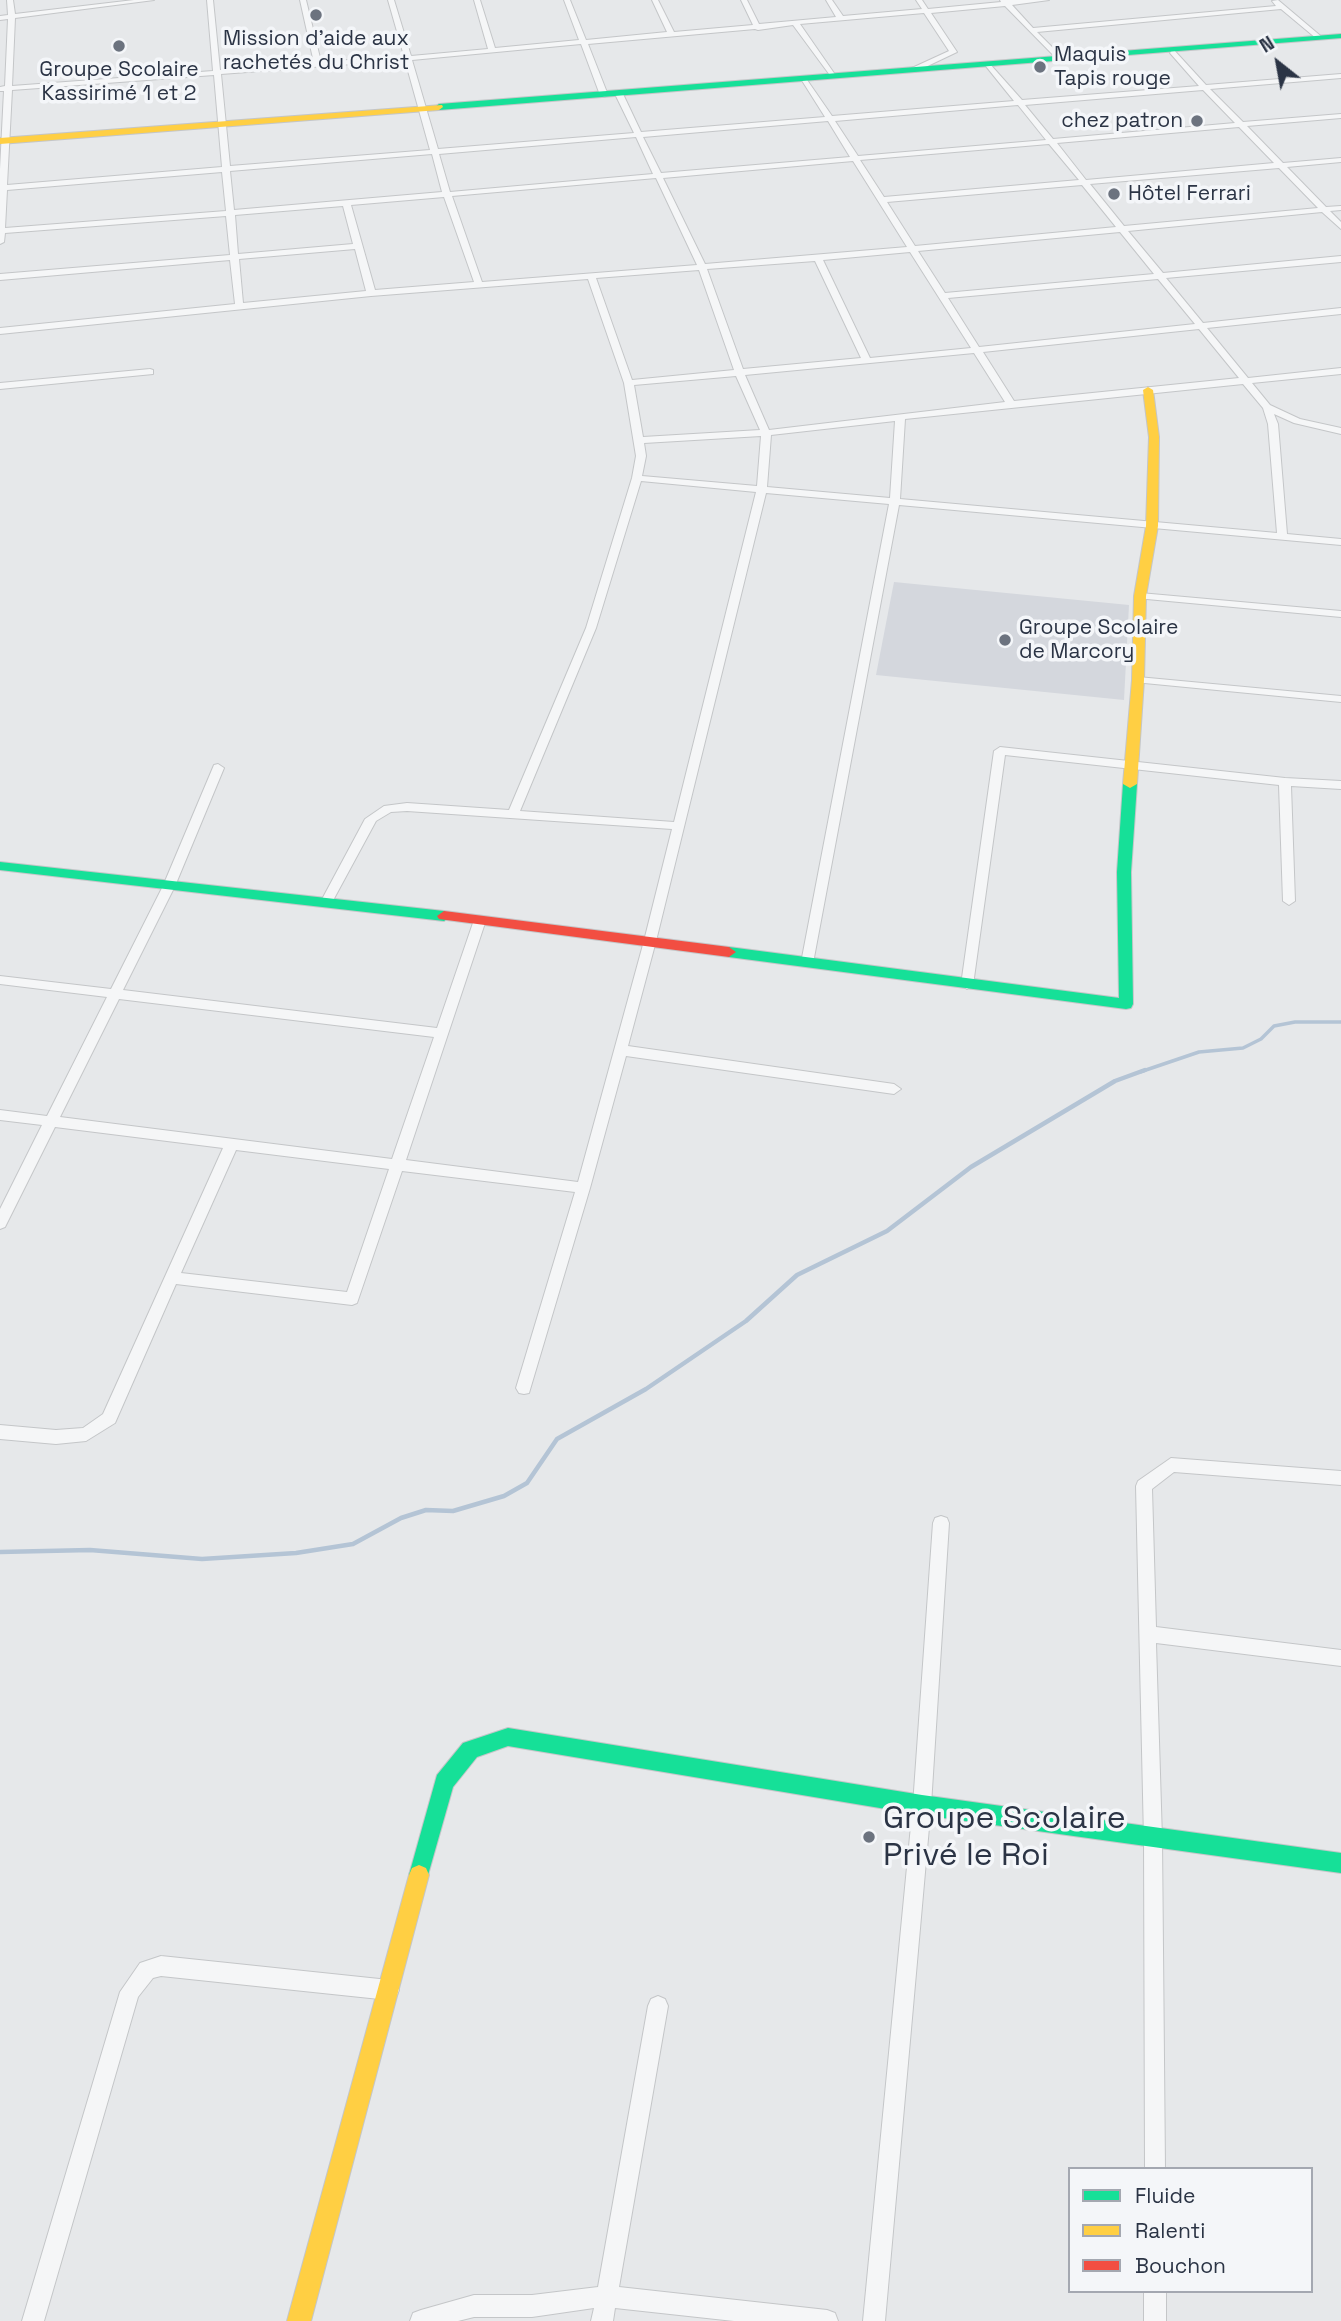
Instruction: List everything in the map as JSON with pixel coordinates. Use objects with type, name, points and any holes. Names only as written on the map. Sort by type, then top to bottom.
[{"type":"street","points":[[0,242],[4,65],[12,17],[10,0]]},
{"type":"street","points":[[51,0],[51,12]]},
{"type":"street","points":[[0,18],[151,0]]},
{"type":"street","points":[[210,0],[239,305]]},
{"type":"street","points":[[303,0],[318,65]]},
{"type":"street","points":[[391,0],[447,194],[479,284]]},
{"type":"street","points":[[477,0],[492,51]]},
{"type":"street","points":[[524,1388],[583,1188],[650,941],[762,488],[766,433],[739,371],[702,267],[641,135],[612,94],[584,42],[567,0]]},
{"type":"street","points":[[655,0],[672,35]]},
{"type":"street","points":[[744,0],[758,27]]},
{"type":"street","points":[[830,0],[841,19]]},
{"type":"street","points":[[915,70],[953,52],[919,0]]},
{"type":"street","points":[[4,88],[492,51],[1046,0]]},
{"type":"street","points":[[1274,0],[1319,38]]},
{"type":"street","points":[[1004,2],[1059,59]]},
{"type":"street","points":[[1031,30],[1283,7]]},
{"type":"street","points":[[796,24],[832,76]]},
{"type":"street","points":[[3,140],[1341,36]]},
{"type":"street","points":[[1173,51],[1279,166],[1341,227]]},
{"type":"street","points":[[989,65],[1267,407],[1273,424],[1282,537]]},
{"type":"street","points":[[1,188],[1341,76]]},
{"type":"street","points":[[805,79],[1011,404]]},
{"type":"street","points":[[1,231],[1341,116]]},
{"type":"street","points":[[881,201],[1341,160]]},
{"type":"street","points":[[346,202],[371,293]]},
{"type":"street","points":[[0,331],[239,305],[818,258],[1341,208]]},
{"type":"street","points":[[0,278],[358,246]]},
{"type":"street","points":[[818,258],[866,359]]},
{"type":"street","points":[[944,296],[1341,259]]},
{"type":"street","points":[[513,814],[591,628],[637,478],[641,456],[629,383],[591,276]]},
{"type":"street","points":[[629,383],[978,350],[1341,311]]},
{"type":"street","points":[[639,440],[766,433],[1011,404],[1341,371]]},
{"type":"street","points":[[0,386],[150,372]]},
{"type":"street","points":[[0,866],[480,920],[1126,1004],[1124,872],[1138,680],[1140,596],[1152,526],[1154,437],[1148,390]]},
{"type":"street","points":[[1267,407],[1297,421],[1341,431]]},
{"type":"street","points":[[807,963],[895,501],[900,419]]},
{"type":"street","points":[[637,478],[1341,542]]},
{"type":"street","points":[[1140,596],[1341,614]]},
{"type":"street","points":[[1138,680],[1341,699]]},
{"type":"street","points":[[967,985],[1000,751],[1285,782],[1341,785]]},
{"type":"street","points":[[0,1223],[169,887],[218,768]]},
{"type":"street","points":[[1285,782],[1289,901]]},
{"type":"street","points":[[326,903],[371,819],[388,809],[407,807],[677,826]]},
{"type":"street","points":[[172,1278],[352,1299],[480,920]]},
{"type":"street","points":[[0,980],[442,1033]]},
{"type":"street","points":[[620,1050],[894,1089]]},
{"type":"street","points":[[0,1115],[583,1188]]},
{"type":"street","points":[[0,1432],[56,1437],[86,1434],[109,1418],[232,1144]]},
{"type":"street","points":[[1155,2167],[1153,1839],[1144,1486],[1171,1465],[1341,1478]]},
{"type":"street","points":[[874,2321],[922,1805],[941,1523]]},
{"type":"street","points":[[1149,1634],[1341,1658]]},
{"type":"street","points":[[299,2321],[444,1783],[470,1750],[508,1737],[922,1805],[1341,1863]]},
{"type":"street","points":[[33,2321],[130,1992],[147,1970],[161,1966],[389,1990]]},
{"type":"street","points":[[602,2321],[658,2006]]},
{"type":"street","points":[[1155,2293],[1156,2321]]},
{"type":"street","points":[[421,2321],[474,2306],[533,2306],[606,2297],[827,2321]]},
{"type":"shaded area","name":"Groupe Scolaire de Marcory","points":[[894,582],[1129,605],[1124,700],[876,675]]},
{"type":"waterway","points":[[1140,1072],[1199,1052],[1243,1048],[1261,1039],[1274,1026],[1295,1022],[1341,1022]]},
{"type":"waterway","points":[[0,1552],[90,1550],[202,1559],[296,1553],[353,1544],[401,1518],[426,1510],[453,1511],[504,1496],[527,1483],[557,1439],[646,1389],[746,1321],[797,1275],[887,1231],[971,1167],[1115,1081],[1145,1070]]},
{"type":"traffic: fast","points":[[439,107],[1341,36]]},
{"type":"traffic: fast","points":[[729,952],[1126,1004],[1124,872],[1130,784]]},
{"type":"traffic: fast","points":[[0,866],[444,916]]},
{"type":"traffic: fast","points":[[419,1875],[444,1782],[470,1750],[508,1737],[922,1805],[1341,1863]]},
{"type":"traffic: slow","points":[[0,141],[439,107]]},
{"type":"traffic: slow","points":[[1130,784],[1138,680],[1140,596],[1152,526],[1154,437],[1148,390]]},
{"type":"traffic: slow","points":[[299,2321],[419,1875]]},
{"type":"traffic: jam","points":[[444,916],[729,952]]},
{"type":"place","name":"Mission d'aide aux rachetés du Christ","points":[[316,15]]},
{"type":"place","name":"Groupe Scolaire Kassirimé 1 et 2","points":[[119,46]]},
{"type":"place","name":"Maquis Tapis rouge","points":[[1040,67]]},
{"type":"place","name":"chez patron","points":[[1197,121]]},
{"type":"place","name":"Hôtel Ferrari","points":[[1114,194]]},
{"type":"place","name":"Groupe Scolaire de Marcory","points":[[1005,640]]},
{"type":"place","name":"Groupe Scolaire Privé le Roi","points":[[869,1837]]}]
